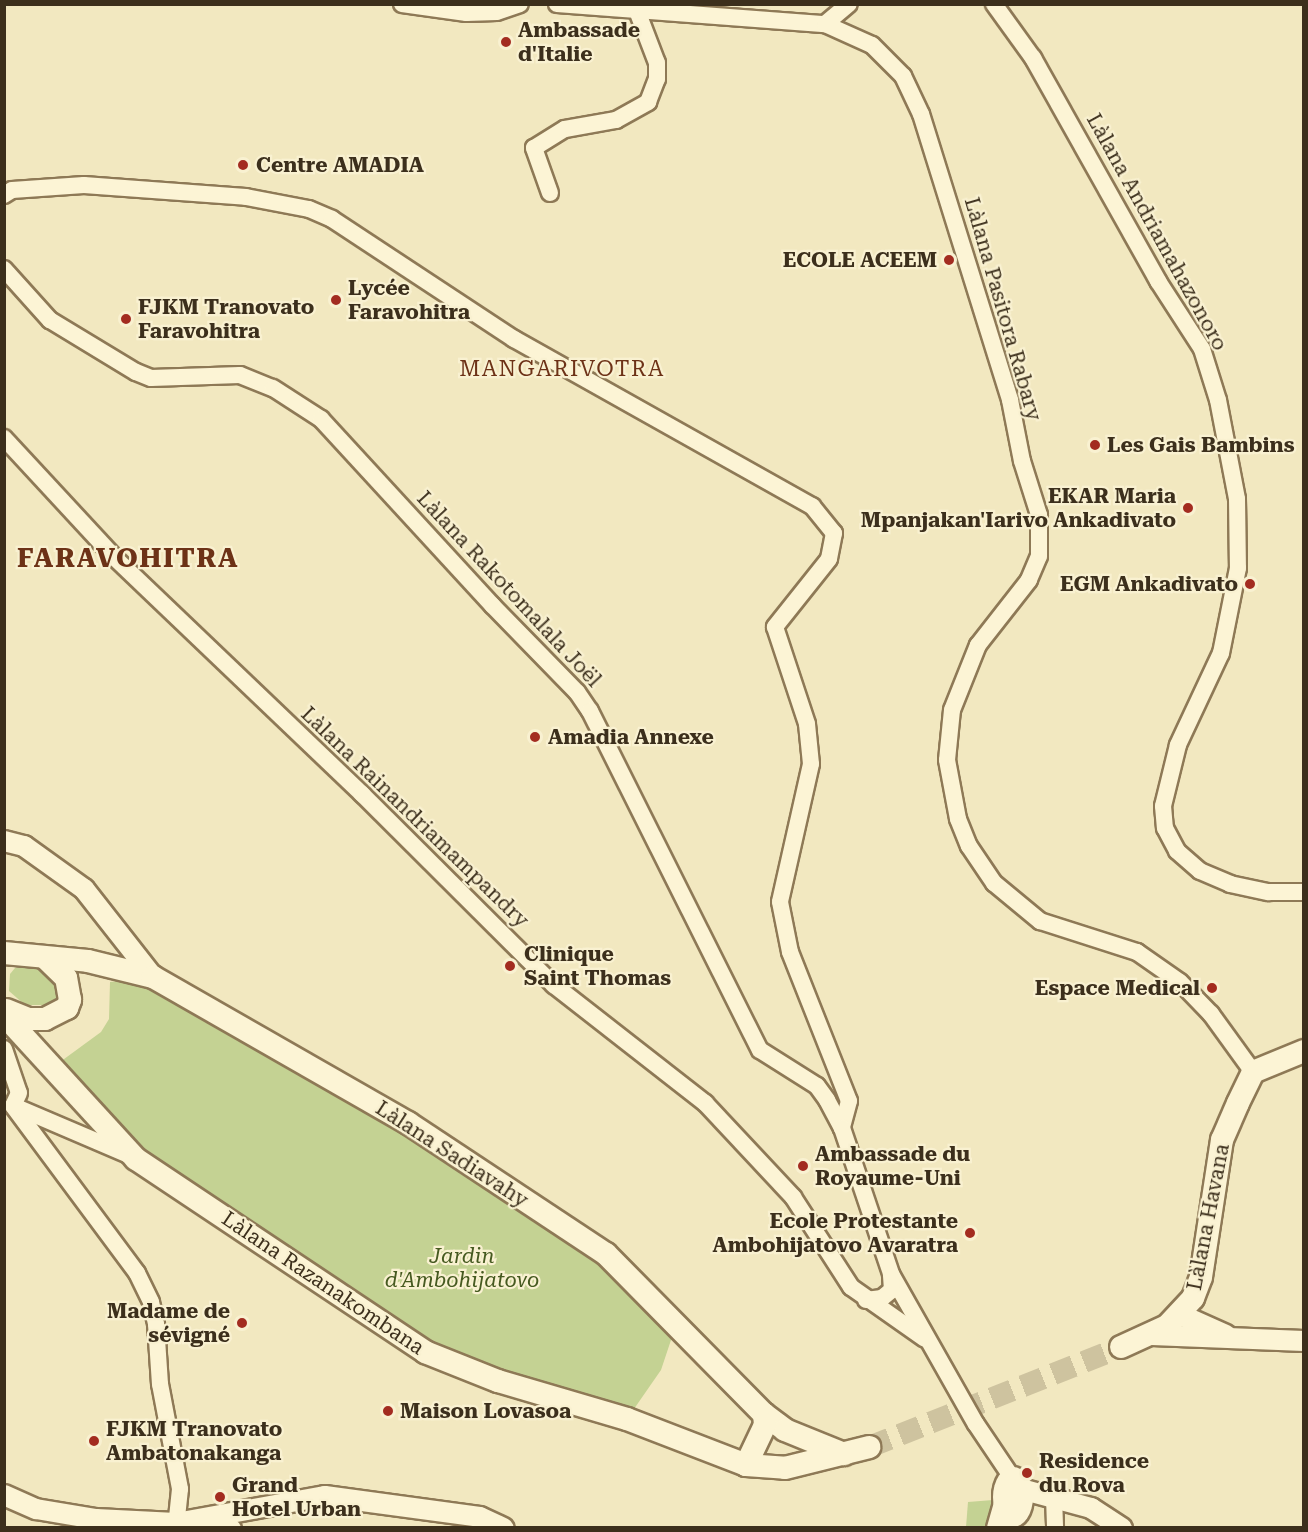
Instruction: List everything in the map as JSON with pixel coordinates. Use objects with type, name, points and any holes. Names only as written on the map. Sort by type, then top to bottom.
[{"type":"main road","name":"Làlana Sadiavahy","points":[[4,953],[88,961],[153,977],[408,1123],[606,1254],[764,1414],[785,1430],[844,1454]]},
{"type":"main road","points":[[4,1010],[28,1020],[45,1019],[67,1008],[70,1000],[66,978],[44,957]]},
{"type":"main road","name":"Làlana Razanakombana","points":[[4,1015],[136,1159],[425,1352],[498,1381],[627,1419],[747,1465],[785,1468],[869,1447]]},
{"type":"main road","points":[[1253,1072],[1304,1051]]},
{"type":"main road","name":"Làlana Havana","points":[[1121,1347],[1152,1335],[1187,1307],[1201,1277],[1222,1140],[1253,1072]]},
{"type":"main road","points":[[747,1465],[765,1425],[764,1414]]},
{"type":"main road","points":[[774,1467],[771,1447],[785,1430]]},
{"type":"street","points":[[402,4],[466,13],[497,12],[520,4]]},
{"type":"street","name":"Làlana Pasitora Rabary","points":[[557,4],[636,8],[825,24],[872,45],[903,76],[921,114],[1010,400],[1022,461],[1039,515],[1039,556],[1029,580],[978,645],[952,710],[947,760],[958,819],[969,846],[994,883],[1040,921],[1137,952],[1180,982],[1211,1014],[1253,1072]]},
{"type":"street","points":[[825,24],[849,4]]},
{"type":"street","name":"Làlana Andriamahazonoro","points":[[994,4],[1033,58],[1158,281],[1202,350],[1218,400],[1237,499],[1238,568],[1221,653],[1178,745],[1163,806],[1165,828],[1178,851],[1200,871],[1239,886],[1304,892]]},
{"type":"street","points":[[550,193],[534,148],[565,129],[616,120],[648,102],[657,79],[657,63],[636,8]]},
{"type":"street","points":[[4,195],[12,190],[84,185],[246,197],[309,209],[332,219],[514,339],[812,506],[834,533],[829,559],[775,627],[807,724],[811,764],[780,902],[790,952],[849,1101],[842,1128]]},
{"type":"street","name":"Làlana Rakotomalala Joël","points":[[4,269],[50,320],[136,372],[152,378],[240,375],[273,388],[321,419],[577,693],[590,711],[760,1050],[817,1086],[842,1128],[891,1274],[1011,1486]]},
{"type":"street","name":"Làlana Rainandriamampandry","points":[[4,438],[115,558],[387,818],[554,985],[705,1103],[793,1197],[851,1287],[866,1300],[928,1341]]},
{"type":"street","points":[[4,841],[24,846],[84,889],[153,977]]},
{"type":"street","points":[[4,1048],[19,1093],[9,1107]]},
{"type":"street","points":[[9,1107],[136,1159]]},
{"type":"street","points":[[9,1107],[137,1273],[151,1302],[156,1324],[160,1384],[180,1489],[176,1525]]},
{"type":"street","points":[[866,1300],[882,1298],[892,1290],[891,1274]]},
{"type":"street","points":[[1187,1307],[1233,1336]]},
{"type":"street","points":[[1152,1335],[1208,1340],[1233,1336],[1304,1341]]},
{"type":"street","points":[[997,1527],[1011,1486],[1091,1508],[1122,1527]]},
{"type":"street","points":[[4,1495],[36,1509],[76,1515],[176,1525],[233,1527]]},
{"type":"street","points":[[176,1525],[325,1496],[480,1517],[504,1527]]},
{"type":"street","points":[[1054,1497],[1055,1527]]},
{"type":"green space","points":[[33,964],[54,972],[59,1001],[52,1005],[25,1005],[9,991],[10,974],[15,968]]},
{"type":"green space","name":"Jardin d'Ambohijatovo","points":[[153,977],[514,1193],[676,1325],[661,1370],[627,1419],[425,1352],[136,1159],[60,1062],[101,1032],[109,1019],[110,982]]},
{"type":"green space","points":[[993,1500],[993,1527],[966,1527],[968,1502]]},
{"type":"tunnel","points":[[869,1447],[1121,1347]]},
{"type":"place","name":"Ambassade d'Italie","points":[[506,42]]},
{"type":"place","name":"Centre AMADIA","points":[[243,165]]},
{"type":"place","name":"ECOLE ACEEM","points":[[949,260]]},
{"type":"place","name":"Lycée Faravohitra","points":[[336,300]]},
{"type":"place","name":"FJKM Tranovato Faravohitra","points":[[126,319]]},
{"type":"place","name":"Les Gais Bambins","points":[[1095,445]]},
{"type":"place","name":"EKAR Maria Mpanjakan'Iarivo Ankadivato","points":[[1188,508]]},
{"type":"place","name":"EGM Ankadivato","points":[[1250,584]]},
{"type":"place","name":"Amadia Annexe","points":[[535,737]]},
{"type":"place","name":"Clinique Saint Thomas","points":[[510,966]]},
{"type":"place","name":"Espace Medical","points":[[1212,988]]},
{"type":"place","name":"Ambassade du Royaume-Uni","points":[[803,1166]]},
{"type":"place","name":"Ecole Protestante Ambohijatovo Avaratra","points":[[970,1233]]},
{"type":"place","name":"Madame de sévigné","points":[[242,1323]]},
{"type":"place","name":"Maison Lovasoa","points":[[388,1411]]},
{"type":"place","name":"FJKM Tranovato Ambatonakanga","points":[[94,1441]]},
{"type":"place","name":"Residence du Rova","points":[[1027,1473]]},
{"type":"place","name":"Grand Hotel Urban","points":[[220,1497]]},
{"type":"district","name":"MANGARIVOTRA","points":[[562,369]]},
{"type":"district","name":"FARAVOHITRA","points":[[128,559]]}]
